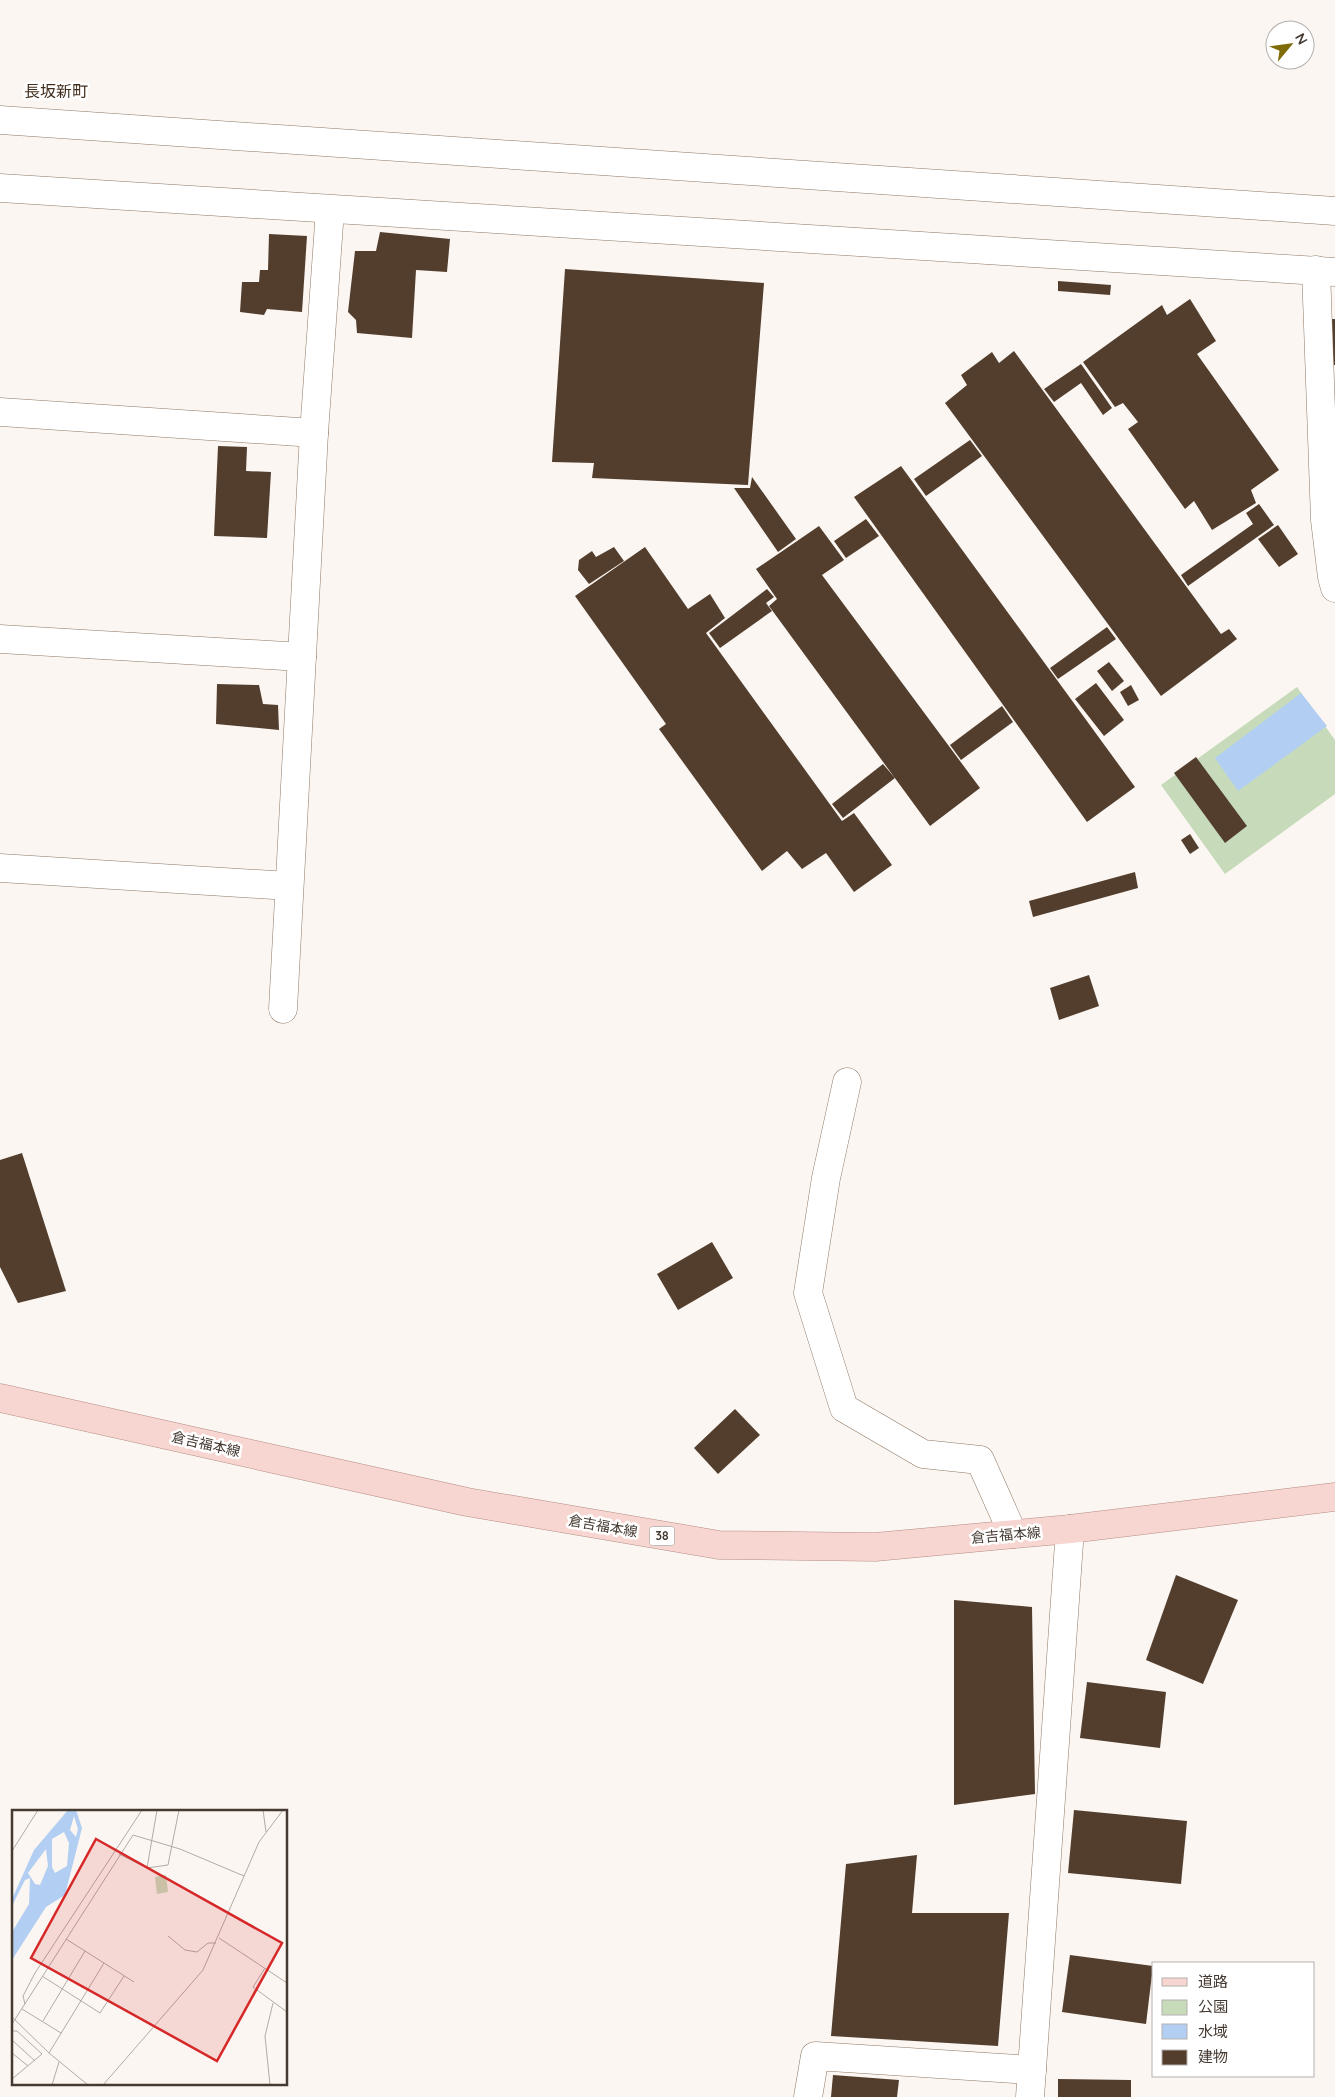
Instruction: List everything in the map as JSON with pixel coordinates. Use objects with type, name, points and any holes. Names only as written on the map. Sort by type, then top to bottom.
[{"type":"main road","name":"倉吉福本線","points":[[0,1398],[467,1502],[719,1545],[875,1547],[1070,1529],[1335,1497]]},
{"type":"street","points":[[0,120],[1335,211]]},
{"type":"street","points":[[0,188],[1326,271],[1325,520],[1334,581]]},
{"type":"street","points":[[283,1009],[314,433],[330,210]]},
{"type":"street","points":[[0,412],[314,433]]},
{"type":"street","points":[[0,639],[302,657]]},
{"type":"street","points":[[0,868],[289,886]]},
{"type":"street","points":[[847,1082],[826,1178],[808,1293],[844,1408],[923,1454],[980,1460],[1013,1534]]},
{"type":"street","points":[[1030,2097],[1070,1529]]},
{"type":"street","points":[[808,2097],[815,2056],[1032,2070]]},
{"type":"green space","points":[[1297,687],[1335,740],[1335,794],[1225,874],[1161,785]]},
{"type":"water","points":[[1301,693],[1327,726],[1238,791],[1215,758]]},
{"type":"building","points":[[380,232],[450,239],[447,272],[416,270],[412,338],[357,333],[356,320],[348,312],[355,251],[376,251]]},
{"type":"building","points":[[269,234],[307,236],[302,312],[267,309],[264,315],[240,312],[242,282],[259,282],[260,270],[268,270]]},
{"type":"building","points":[[565,269],[764,283],[748,485],[592,478],[594,463],[552,462]]},
{"type":"building","points":[[1058,281],[1111,285],[1110,295],[1058,291]]},
{"type":"building","points":[[1190,299],[1216,341],[1197,354],[1279,470],[1251,490],[1256,503],[1212,530],[1194,501],[1185,509],[1128,429],[1138,422],[1123,403],[1115,407],[1083,362],[1162,305],[1167,315]]},
{"type":"building","points":[[1326,319],[1335,319],[1335,365],[1330,365]]},
{"type":"building","points":[[1014,351],[1221,634],[1229,629],[1237,639],[1161,696],[945,403],[967,385],[961,375],[992,352],[999,363]]},
{"type":"building","points":[[1081,364],[1112,408],[1103,415],[1081,383],[1054,402],[1044,389]]},
{"type":"building","points":[[970,440],[982,456],[926,496],[914,479]]},
{"type":"building","points":[[218,446],[247,447],[246,471],[271,472],[267,538],[214,536]]},
{"type":"building","points":[[901,466],[1135,787],[1087,822],[854,497]]},
{"type":"building","points":[[752,477],[796,539],[778,552],[734,488],[750,488]]},
{"type":"building","points":[[1259,504],[1274,525],[1188,586],[1181,575],[1253,524],[1246,513]]},
{"type":"building","points":[[866,519],[879,536],[846,558],[834,541]]},
{"type":"building","points":[[1278,525],[1298,554],[1279,567],[1258,539]]},
{"type":"building","points":[[819,526],[844,560],[822,575],[980,788],[930,826],[769,606],[777,599],[756,569]]},
{"type":"building","points":[[614,547],[624,561],[589,584],[578,570],[579,560],[592,551],[596,557]]},
{"type":"building","points":[[645,547],[688,609],[710,594],[725,618],[706,633],[842,821],[854,813],[892,865],[854,892],[826,853],[802,869],[787,851],[762,871],[659,729],[666,724],[575,596]]},
{"type":"building","points":[[767,589],[774,597],[766,603],[772,611],[720,648],[709,633]]},
{"type":"building","points":[[1107,627],[1116,639],[1058,679],[1050,668]]},
{"type":"building","points":[[1109,662],[1124,681],[1112,691],[1097,671]]},
{"type":"building","points":[[1096,683],[1124,720],[1104,736],[1075,699]]},
{"type":"building","points":[[217,684],[259,685],[263,704],[278,705],[279,730],[216,724]]},
{"type":"building","points":[[1131,685],[1139,700],[1128,706],[1120,692]]},
{"type":"building","points":[[1002,706],[1013,722],[961,760],[950,745]]},
{"type":"building","points":[[1196,757],[1247,826],[1225,843],[1174,773]]},
{"type":"building","points":[[883,764],[895,778],[843,818],[832,804]]},
{"type":"building","points":[[1190,834],[1199,848],[1190,854],[1181,840]]},
{"type":"building","points":[[1135,872],[1138,888],[1033,917],[1029,901]]},
{"type":"building","points":[[1089,975],[1099,1006],[1059,1020],[1050,988]]},
{"type":"building","points":[[22,1153],[66,1291],[18,1303],[0,1267],[0,1160]]},
{"type":"building","points":[[712,1242],[733,1278],[678,1310],[657,1274]]},
{"type":"building","points":[[735,1409],[760,1435],[718,1474],[694,1448]]},
{"type":"building","points":[[1176,1575],[1238,1600],[1203,1684],[1146,1660]]},
{"type":"building","points":[[954,1600],[1032,1607],[1035,1794],[954,1805]]},
{"type":"building","points":[[1087,1682],[1166,1692],[1160,1748],[1080,1738]]},
{"type":"building","points":[[1074,1810],[1187,1821],[1181,1884],[1068,1873]]},
{"type":"building","points":[[917,1855],[912,1913],[1009,1913],[998,2046],[831,2036],[846,1864]]},
{"type":"building","points":[[1070,1955],[1152,1966],[1146,2024],[1062,2012]]},
{"type":"building","points":[[833,2075],[899,2080],[897,2097],[831,2097]]},
{"type":"building","points":[[1058,2079],[1131,2080],[1131,2097],[1058,2097]]},
{"type":"district","name":"長坂新町","points":[[56,91]]}]
